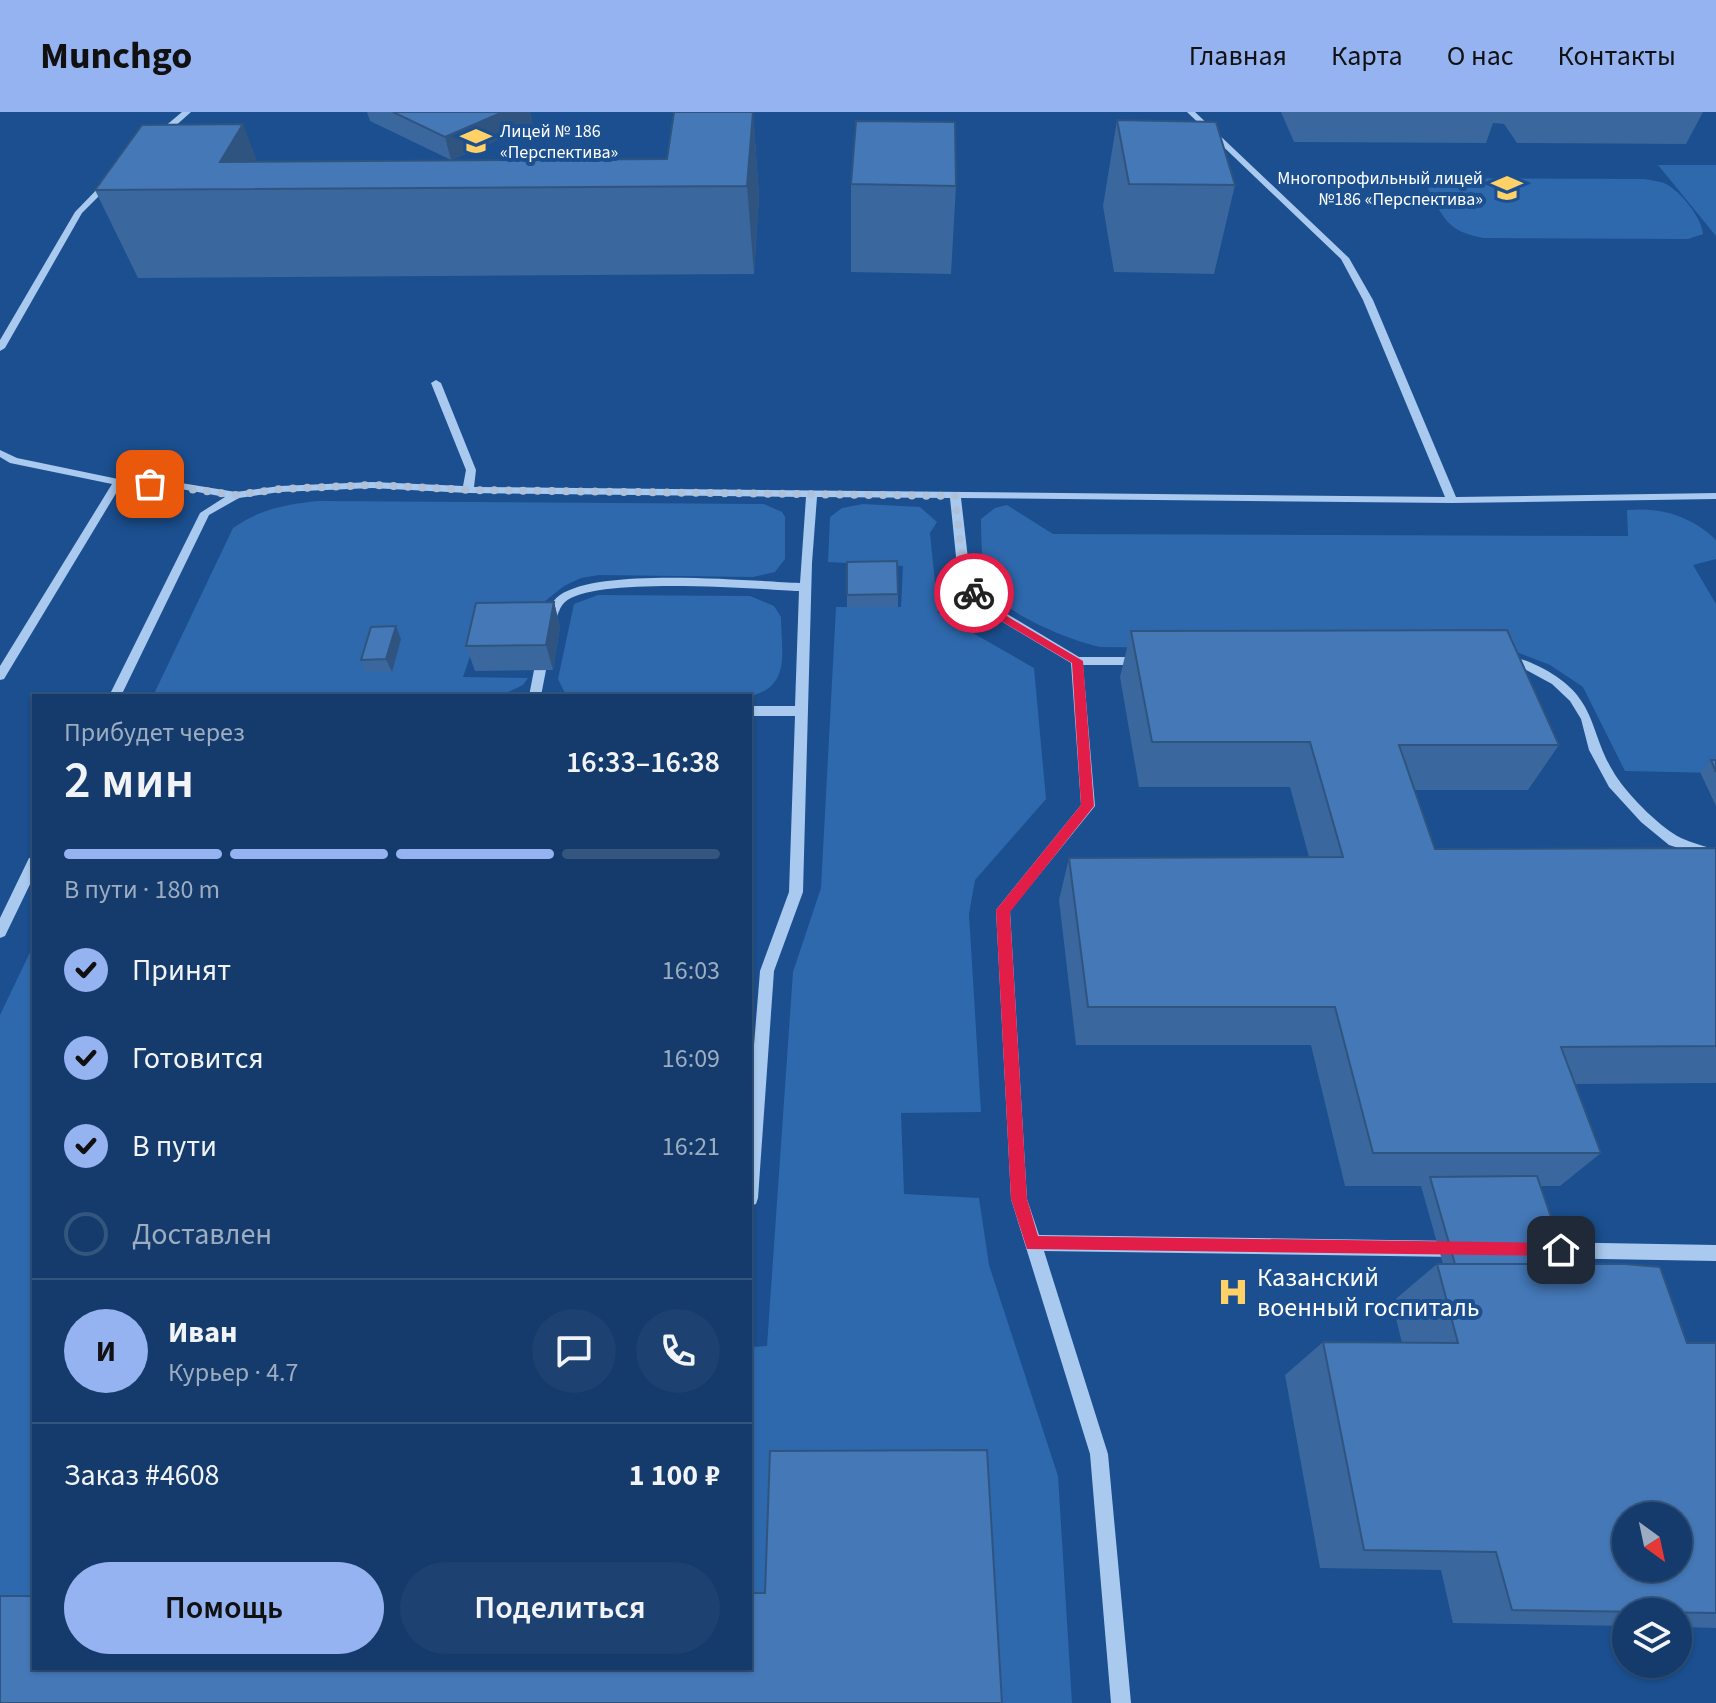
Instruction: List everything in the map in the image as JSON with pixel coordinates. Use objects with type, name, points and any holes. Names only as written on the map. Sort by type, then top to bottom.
[{"type":"street","points":[[154,140],[187,112]]},
{"type":"street","points":[[1191,112],[1345,258],[1368,300],[1452,500]]},
{"type":"street","points":[[0,348],[79,212],[122,169]]},
{"type":"street","points":[[436,383],[471,470],[468,490]]},
{"type":"street","points":[[0,453],[14,461],[118,482],[181,486],[236,495],[280,489],[372,485],[468,490],[955,496],[1452,500],[1715,498]]},
{"type":"street","points":[[0,676],[118,482]]},
{"type":"street","points":[[752,1171],[767,971],[796,892],[805,587],[812,494]]},
{"type":"street","points":[[116,694],[205,513],[236,495]]},
{"type":"street","points":[[955,496],[964,576],[980,603],[1077,661],[1156,661]]},
{"type":"street","points":[[548,627],[560,599],[580,588],[596,585],[627,582],[805,587]]},
{"type":"street","points":[[1077,661],[1088,806],[1003,910],[1019,1199],[1099,1454],[1121,1703]]},
{"type":"street","points":[[1487,661],[1519,661],[1556,681],[1574,698],[1587,719],[1595,750],[1614,784],[1646,818],[1674,841],[1716,855]]},
{"type":"street","points":[[535,694],[540,670]]},
{"type":"street","points":[[752,711],[801,711]]},
{"type":"street","points":[[0,932],[32,866]]},
{"type":"street","points":[[1033,1243],[1478,1249]]},
{"type":"street","points":[[1525,1250],[1716,1253]]},
{"type":"shaded area","points":[[1658,165],[1716,165],[1716,236]]},
{"type":"shaded area","points":[[1431,180],[1657,181],[1683,198],[1699,220],[1703,234],[1688,239],[1483,238],[1461,231],[1442,215],[1427,187]]},
{"type":"shaded area","points":[[317,501],[764,504],[782,512],[785,517],[785,559],[775,572],[753,577],[599,575],[581,578],[564,586],[540,608],[480,627],[463,677],[528,678],[523,685],[504,694],[154,694],[233,528],[253,516]]},
{"type":"shaded area","points":[[863,504],[920,507],[937,522],[930,533],[938,613],[1034,668],[1046,799],[975,880],[969,914],[981,1112],[901,1113],[904,1194],[979,1198],[989,1265],[1058,1476],[1072,1703],[994,1703],[771,1603],[752,1603],[752,1347],[767,1346],[793,972],[821,888],[836,607],[901,607],[903,566],[828,562],[830,517],[842,508]]},
{"type":"shaded area","points":[[1007,505],[1053,534],[1628,536],[1627,510],[1652,510],[1686,519],[1716,540],[1716,559],[1693,565],[1716,604],[1716,773],[1625,771],[1583,687],[1550,665],[1514,651],[1101,647],[1074,639],[1039,625],[1008,607],[988,587],[983,564],[981,519],[995,508]]},
{"type":"shaded area","points":[[598,595],[750,596],[774,606],[781,617],[782,654],[778,676],[773,684],[752,695],[567,694],[558,679],[574,604]]},
{"type":"shaded area","points":[[32,948],[32,1604],[0,1604],[0,1015]]},
{"type":"building","points":[[393,112],[503,112],[445,137]]},
{"type":"building","points":[[674,112],[753,112],[747,186],[95,190],[142,125],[243,124],[220,162],[667,159]]},
{"type":"building","points":[[1117,120],[1216,122],[1235,185],[1129,184]]},
{"type":"building","points":[[856,121],[955,122],[956,186],[851,184]]},
{"type":"building","points":[[897,561],[898,594],[847,595],[847,562]]},
{"type":"building","points":[[554,602],[546,645],[466,646],[476,603]]},
{"type":"building","points":[[396,626],[386,659],[361,660],[371,627]]},
{"type":"building","points":[[1507,630],[1559,745],[1399,745],[1435,849],[1716,848],[1716,1046],[1561,1047],[1601,1153],[1373,1153],[1335,1007],[1088,1007],[1069,858],[1343,857],[1310,742],[1152,742],[1131,631]]},
{"type":"building","points":[[1537,1176],[1567,1264],[1455,1264],[1430,1177]]},
{"type":"building","points":[[1437,1264],[1625,1264],[1660,1267],[1687,1343],[1716,1343],[1716,1613],[1692,1613],[1692,1598],[1612,1598],[1612,1611],[1512,1610],[1496,1552],[1364,1550],[1323,1342],[1458,1343]]},
{"type":"building","points":[[987,1450],[1002,1703],[0,1703],[0,1596],[32,1596],[32,1670],[752,1670],[752,1593],[765,1593],[770,1451]]},
{"type":"way so far","points":[[150,484],[236,495],[280,489],[372,485],[468,490],[955,496],[964,576],[974,593]]},
{"type":"place","name":"Лицей № 186 «Перспектива»","points":[[476,141]]},
{"type":"place","name":"Многопрофильный лицей №186 «Перспектива»","points":[[1507,188]]},
{"type":"place","name":"Казанский военный госпиталь","points":[[1233,1292]]},
{"type":"route","points":[[974,593],[980,603],[1006,621],[1077,661],[1088,806],[1003,910],[1019,1199],[1033,1243],[1561,1250]]}]
